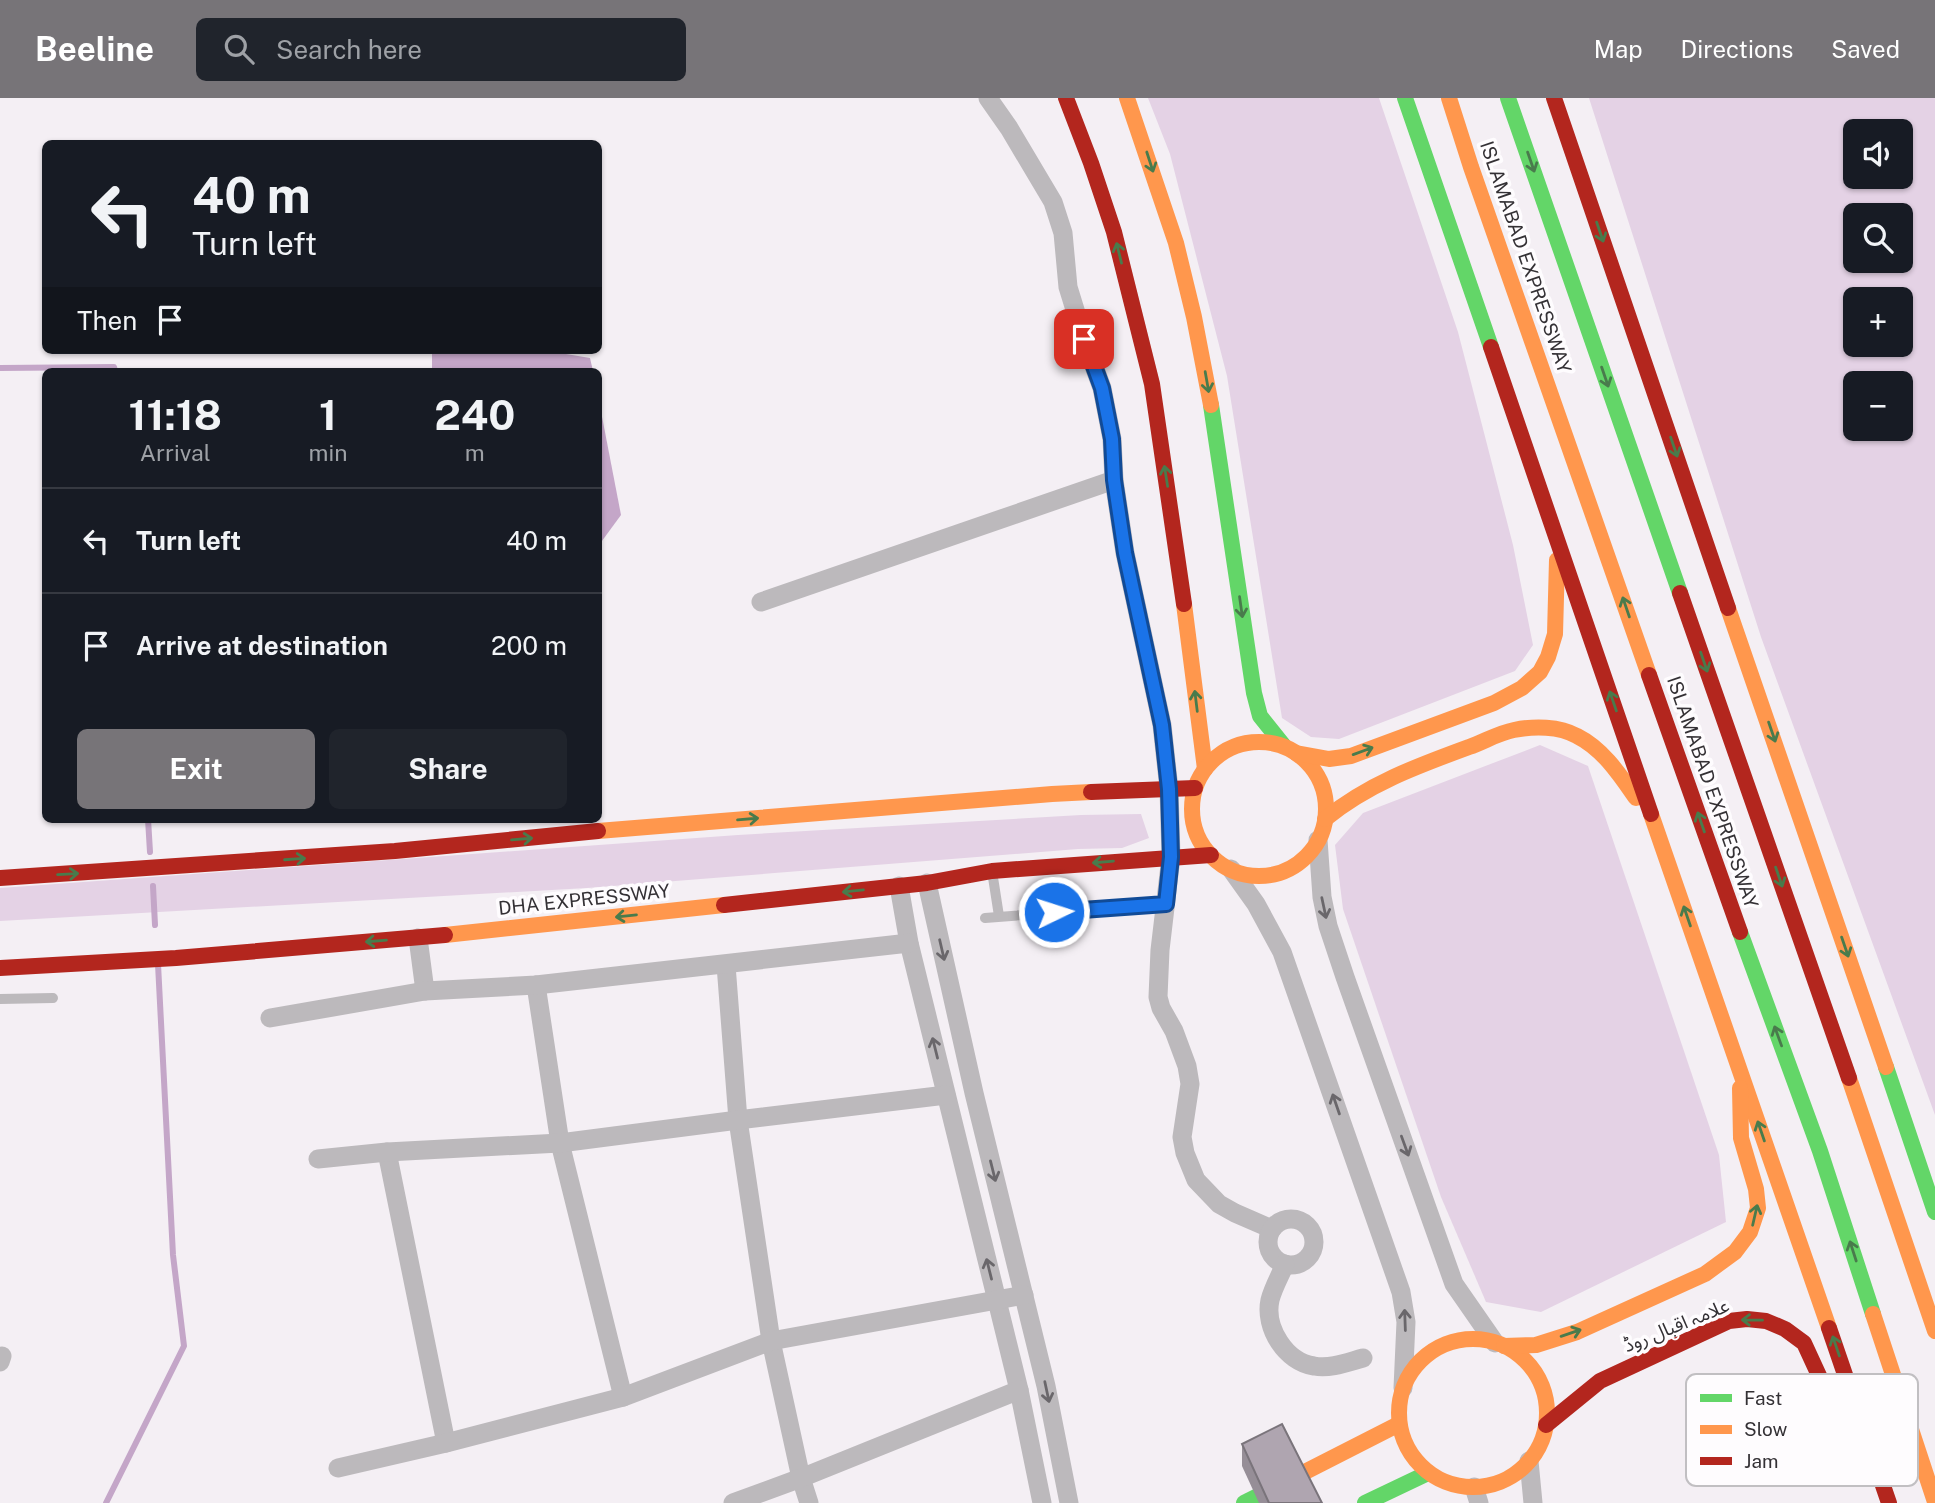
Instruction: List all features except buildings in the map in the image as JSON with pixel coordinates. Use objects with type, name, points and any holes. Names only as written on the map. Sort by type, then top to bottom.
[{"type":"main road","points":[[1066,98],[1114,232],[1152,384],[1180,569],[1205,769]]},
{"type":"main road","points":[[1127,98],[1176,243],[1194,317],[1208,385],[1254,693],[1260,716],[1290,750],[1314,771],[1325,794],[1325,819],[1318,840],[1300,862],[1273,874],[1252,875],[1231,869],[1211,855],[1196,831],[1192,802],[1195,788],[1205,769],[1224,752],[1247,743],[1259,742],[1290,750],[1329,759],[1351,756],[1494,703],[1522,688],[1540,672],[1555,634],[1557,539]]},
{"type":"main road","points":[[1405,98],[1846,1374]]},
{"type":"main road","name":"ISLAMABAD EXPRESSWAY","points":[[1449,98],[1731,908],[1820,1151],[1893,1374]]},
{"type":"main road","name":"ISLAMABAD EXPRESSWAY","points":[[1508,98],[1935,1331]]},
{"type":"main road","points":[[1554,98],[1935,1212]]},
{"type":"main road","points":[[1325,819],[1356,795],[1403,773],[1513,730],[1548,728],[1576,735],[1596,749],[1618,772],[1657,829]]},
{"type":"main road","points":[[0,878],[209,866],[1052,794],[1195,788]]},
{"type":"main road","name":"DHA EXPRESSWAY","points":[[0,968],[167,959],[418,938],[927,883],[992,871],[1211,855]]},
{"type":"main road","name":"علامہ اقبال روڈ","points":[[1740,1068],[1741,1139],[1758,1198],[1757,1216],[1741,1247],[1720,1265],[1705,1273],[1577,1332],[1536,1345],[1500,1344],[1467,1339],[1440,1347],[1428,1354],[1409,1375],[1403,1388],[1398,1412],[1399,1423],[1409,1452],[1419,1465],[1428,1473],[1477,1495],[1486,1486],[1510,1477],[1529,1461],[1537,1450],[1546,1425],[1600,1381],[1729,1321],[1766,1321],[1785,1329],[1804,1343],[1818,1374]]},
{"type":"main road","points":[[1500,1344],[1526,1362],[1535,1373],[1545,1398],[1546,1425]]},
{"type":"main road","points":[[1297,1476],[1399,1423]]},
{"type":"main road","name":"ISLAMABAD EXPRESSWAY","points":[[1918,1450],[1935,1502]]},
{"type":"main road","points":[[1364,1503],[1428,1473]]},
{"type":"main road","points":[[1884,1486],[1889,1503]]},
{"type":"street","points":[[988,98],[1053,202],[1063,233],[1068,287],[1102,388],[1112,439],[1114,480],[1125,553],[1162,725],[1169,789],[1171,857],[1160,950],[1158,997],[1187,1066],[1190,1084],[1182,1137],[1185,1153],[1196,1180],[1219,1204],[1272,1229]]},
{"type":"street","points":[[761,602],[1114,480]]},
{"type":"street","points":[[1318,840],[1322,897],[1328,926],[1454,1284],[1500,1344]]},
{"type":"street","points":[[1231,869],[1256,904],[1282,952],[1401,1292],[1406,1322],[1403,1388]]},
{"type":"street","points":[[927,883],[974,1093],[1046,1386],[1069,1503]]},
{"type":"street","points":[[898,886],[909,943],[1019,1390],[1042,1503]]},
{"type":"street","points":[[418,938],[425,992]]},
{"type":"street","points":[[270,1018],[425,992],[536,985],[909,943]]},
{"type":"street","points":[[726,965],[738,1119],[771,1341],[809,1503]]},
{"type":"street","points":[[536,985],[560,1143],[623,1397]]},
{"type":"street","points":[[318,1158],[560,1143],[946,1095]]},
{"type":"street","points":[[387,1152],[446,1443]]},
{"type":"street","points":[[1292,1219],[1306,1225],[1313,1239],[1313,1246],[1306,1259],[1300,1263],[1285,1264],[1273,1257],[1268,1243],[1272,1229],[1278,1223],[1292,1219]]},
{"type":"street","points":[[1285,1264],[1269,1303],[1271,1325],[1284,1348],[1292,1357],[1312,1366],[1337,1365],[1363,1358]]},
{"type":"street","points":[[338,1468],[623,1397],[771,1341],[1024,1295]]},
{"type":"street","points":[[733,1503],[1019,1390]]},
{"type":"street","points":[[1529,1461],[1533,1503]]},
{"type":"lane","points":[[992,871],[999,915]]},
{"type":"lane","points":[[985,918],[1166,904]]},
{"type":"lane","points":[[0,999],[53,998]]},
{"type":"shaded area","points":[[1148,98],[1379,98],[1458,332],[1513,545],[1533,645],[1515,671],[1339,739],[1311,737],[1282,718],[1227,376],[1170,154]]},
{"type":"shaded area","points":[[1589,98],[1935,98],[1935,1115],[1761,637]]},
{"type":"shaded area","points":[[432,354],[566,354],[590,358],[592,368],[432,368]]},
{"type":"shaded area","points":[[602,417],[621,515],[602,541]]},
{"type":"shaded area","points":[[1540,745],[1588,766],[1719,1155],[1726,1222],[1541,1312],[1486,1302],[1441,1197],[1343,909],[1335,845],[1363,813]]},
{"type":"shaded area","points":[[1141,814],[1149,838],[1122,848],[1078,849],[587,888],[0,921],[0,888],[738,835],[1081,815]]},
{"type":"waterway","points":[[0,368],[114,368]]},
{"type":"waterway","points":[[148,823],[150,852]]},
{"type":"waterway","points":[[153,886],[155,925]]},
{"type":"waterway","points":[[106,1503],[184,1346],[173,1255],[158,964]]},
{"type":"traffic: fast","points":[[1405,98],[1491,347]]},
{"type":"traffic: fast","points":[[1508,98],[1680,593]]},
{"type":"traffic: fast","points":[[1211,405],[1254,693],[1260,716],[1284,746]]},
{"type":"traffic: fast","points":[[1740,932],[1820,1151],[1873,1314]]},
{"type":"traffic: fast","points":[[1886,1067],[1935,1212]]},
{"type":"traffic: fast","points":[[1365,1503],[1428,1473]]},
{"type":"traffic: fast","points":[[1244,1503],[1256,1497]]},
{"type":"traffic: slow","points":[[1127,98],[1176,243],[1211,405]]},
{"type":"traffic: slow","points":[[1449,98],[1649,675]]},
{"type":"traffic: slow","points":[[1296,753],[1329,759],[1351,756],[1494,703],[1522,688],[1540,672],[1555,634],[1557,560]]},
{"type":"traffic: slow","points":[[1184,604],[1205,769]]},
{"type":"traffic: slow","points":[[1728,608],[1886,1067]]},
{"type":"traffic: slow","points":[[1325,819],[1358,796],[1394,777],[1502,733],[1530,728],[1562,730],[1586,741],[1610,763],[1636,798]]},
{"type":"traffic: slow","points":[[1259,742],[1285,747],[1306,762],[1321,783],[1326,809],[1321,835],[1306,856],[1285,871],[1259,876],[1233,871],[1212,856],[1197,835],[1192,809],[1197,783],[1212,762],[1233,747],[1259,742]]},
{"type":"traffic: slow","points":[[598,831],[1091,792]]},
{"type":"traffic: slow","points":[[1651,814],[1829,1328]]},
{"type":"traffic: slow","points":[[445,935],[724,905]]},
{"type":"traffic: slow","points":[[1849,1078],[1935,1331]]},
{"type":"traffic: slow","points":[[1504,1346],[1536,1345],[1577,1332],[1705,1274],[1735,1252],[1750,1232],[1758,1208],[1756,1189],[1741,1138],[1740,1088]]},
{"type":"traffic: slow","points":[[1873,1314],[1893,1374]]},
{"type":"traffic: slow","points":[[1473,1339],[1501,1345],[1525,1361],[1541,1385],[1547,1413],[1541,1441],[1525,1465],[1501,1481],[1473,1487],[1445,1481],[1421,1465],[1405,1441],[1399,1413],[1405,1385],[1421,1361],[1445,1345],[1473,1339]]},
{"type":"traffic: slow","points":[[1297,1476],[1399,1424]]},
{"type":"traffic: slow","points":[[1918,1450],[1935,1502]]},
{"type":"traffic: jam","points":[[1066,98],[1114,232],[1152,384],[1184,604]]},
{"type":"traffic: jam","points":[[1554,98],[1728,608]]},
{"type":"traffic: jam","points":[[1491,347],[1651,814]]},
{"type":"traffic: jam","points":[[1680,593],[1849,1078]]},
{"type":"traffic: jam","points":[[1649,675],[1740,932]]},
{"type":"traffic: jam","points":[[1091,792],[1195,788]]},
{"type":"traffic: jam","points":[[0,878],[395,851],[598,831]]},
{"type":"traffic: jam","points":[[724,905],[927,883],[992,871],[1211,855]]},
{"type":"traffic: jam","points":[[0,968],[176,958],[445,935]]},
{"type":"traffic: jam","points":[[1546,1425],[1600,1381],[1729,1321],[1766,1321],[1785,1329],[1804,1343],[1818,1374]]},
{"type":"traffic: jam","points":[[1829,1328],[1845,1374]]},
{"type":"traffic: jam","points":[[1883,1486],[1889,1503]]},
{"type":"route","points":[[1054,912],[1166,904],[1171,857],[1169,789],[1162,725],[1125,553],[1114,480],[1112,439],[1102,388],[1084,339]]}]
